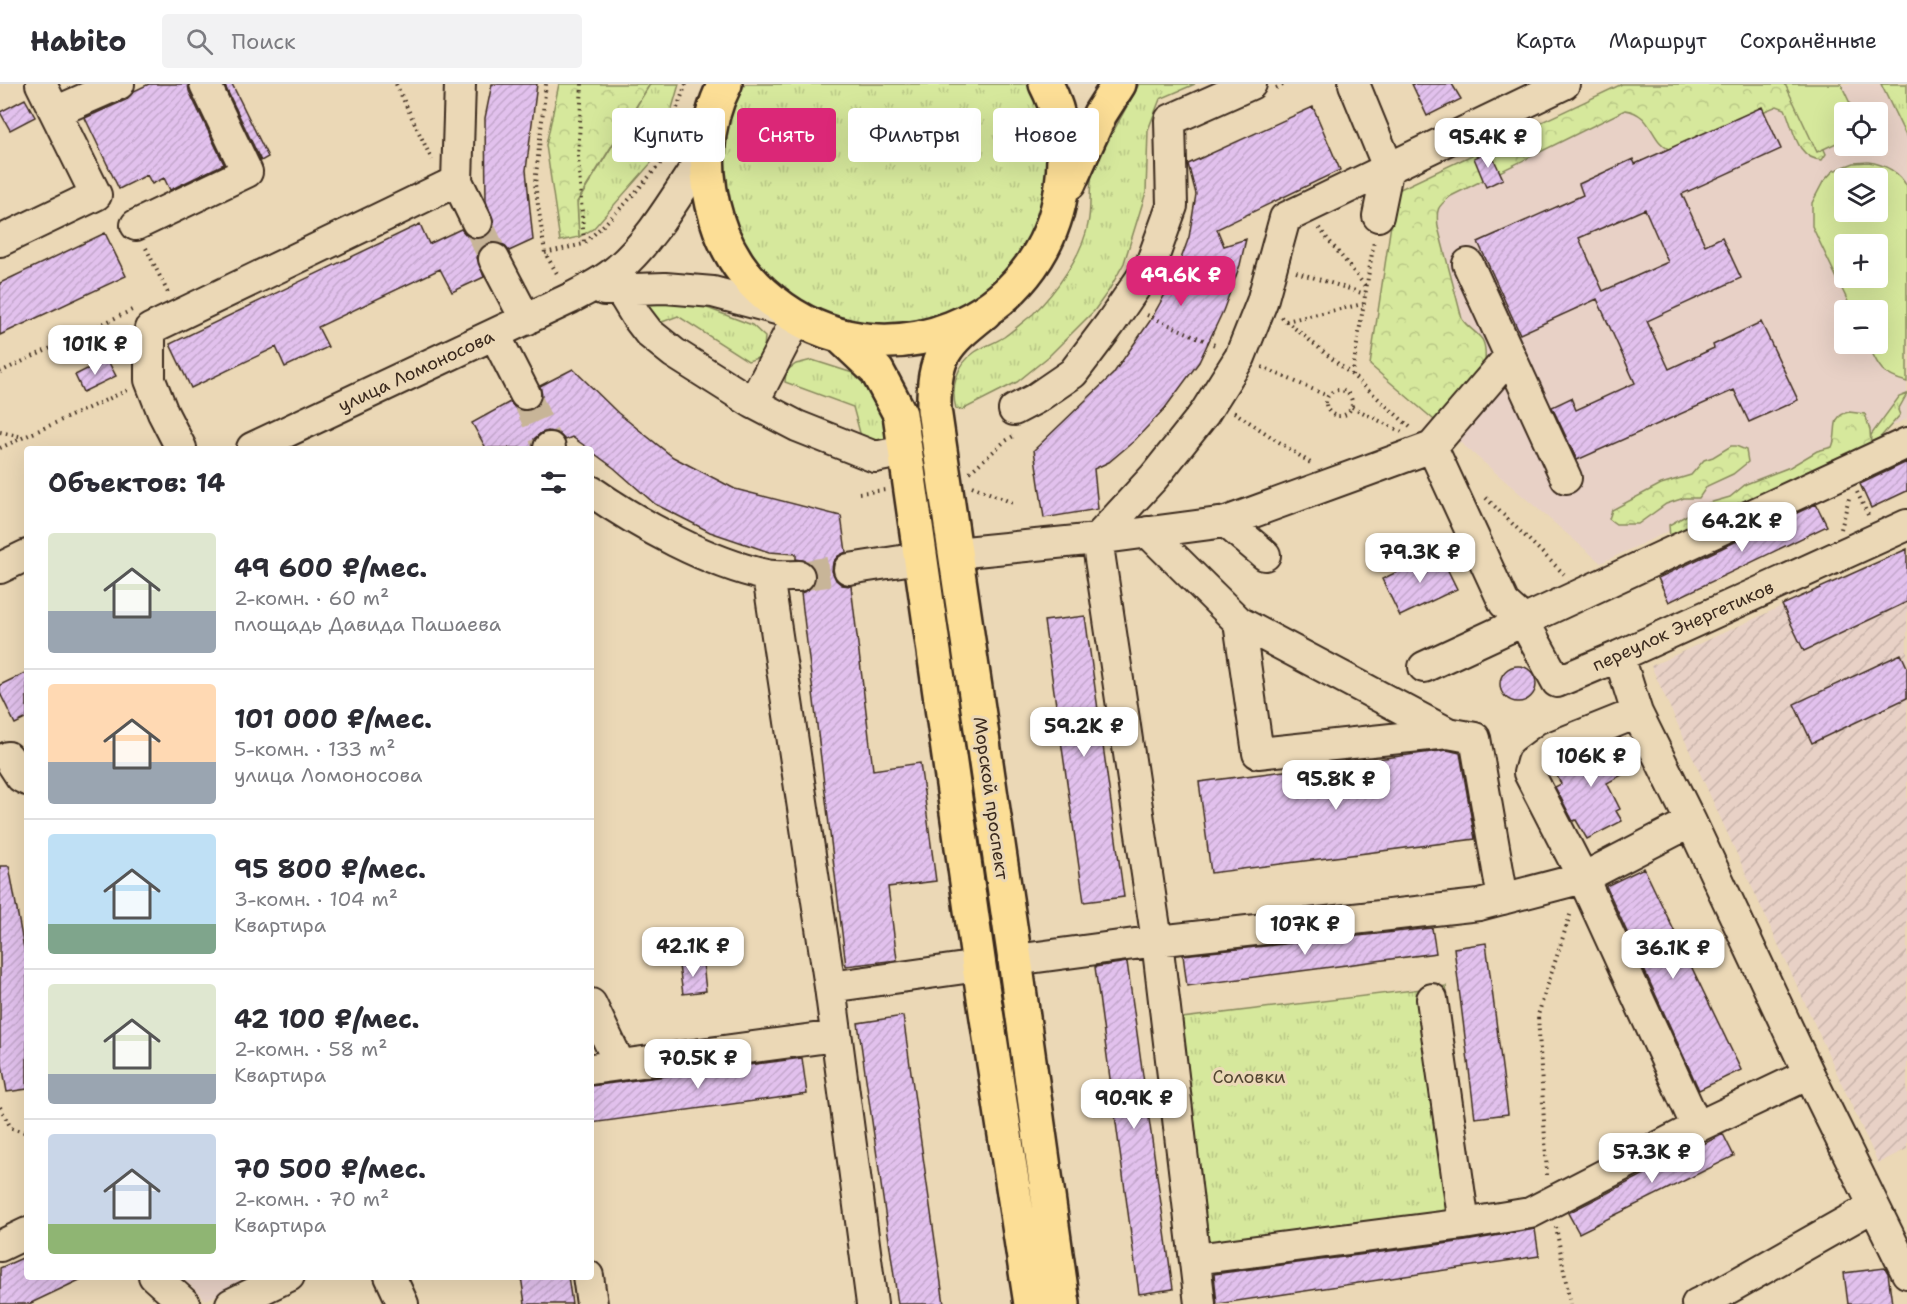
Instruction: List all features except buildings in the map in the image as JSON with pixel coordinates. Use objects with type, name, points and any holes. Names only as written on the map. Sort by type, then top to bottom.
[{"type":"main road","points":[[717,108],[726,84]]},
{"type":"main road","points":[[1046,84],[1056,108],[1063,137],[1064,169],[1060,201]]},
{"type":"main road","points":[[708,162],[710,196],[722,237],[748,278],[763,293],[790,314],[826,332],[840,336],[875,342],[898,342],[922,338],[952,329],[985,312],[1009,292],[1035,262],[1051,231],[1060,201],[1100,114],[1119,84]]},
{"type":"main road","name":"Морской проспект","points":[[985,312],[955,335],[945,348],[934,379],[934,409],[1015,960],[1062,1304]]},
{"type":"main road","name":"Морской проспект","points":[[840,336],[877,371],[900,414],[1031,1304]]},
{"type":"main road","points":[[920,558],[955,553]]},
{"type":"street","points":[[0,241],[96,195],[41,84]]},
{"type":"street","points":[[55,112],[119,84]]},
{"type":"street","points":[[135,225],[247,172],[205,84]]},
{"type":"street","points":[[460,84],[451,184],[477,222]]},
{"type":"street","points":[[1014,410],[1035,399],[1073,373],[1151,264],[1172,206],[1170,120],[1251,84]]},
{"type":"street","points":[[1354,84],[1388,167],[1378,216]]},
{"type":"street","points":[[1097,539],[1154,477],[1214,399],[1240,357],[1262,302],[1285,218],[1564,84]]},
{"type":"street","points":[[570,285],[616,271],[635,253],[699,162]]},
{"type":"street","points":[[180,446],[163,414],[150,380],[150,329],[168,302],[451,184]]},
{"type":"street","points":[[494,259],[526,320]]},
{"type":"street","points":[[1468,264],[1566,478]]},
{"type":"street","points":[[570,285],[713,292],[790,314],[753,403]]},
{"type":"street","name":"улица Ломоносова","points":[[256,446],[526,320],[570,285]]},
{"type":"street","points":[[619,288],[649,333],[674,353],[753,403],[797,426],[875,457],[904,451]]},
{"type":"street","points":[[495,335],[525,394]]},
{"type":"street","points":[[955,553],[1097,539],[1226,522],[1432,447],[1509,357]]},
{"type":"street","points":[[1424,667],[1583,593],[1855,475],[1907,443]]},
{"type":"street","points":[[1432,447],[1504,603],[1524,620]]},
{"type":"street","points":[[594,493],[611,505],[723,563],[768,576],[799,576]]},
{"type":"street","points":[[1226,522],[1265,555]]},
{"type":"street","name":"переулок Энергетиков","points":[[1524,620],[1557,682],[1907,525]]},
{"type":"street","points":[[1148,532],[1239,622],[1448,733]]},
{"type":"street","points":[[1097,539],[1157,941],[1200,1304]]},
{"type":"street","points":[[0,568],[24,556]]},
{"type":"street","points":[[849,569],[920,558]]},
{"type":"street","points":[[768,576],[830,987],[873,1304]]},
{"type":"street","points":[[1239,622],[1258,753],[1448,733],[1475,738],[1503,899]]},
{"type":"street","points":[[1619,656],[1638,713],[1809,1074],[1907,1274]]},
{"type":"street","points":[[1638,713],[1552,747],[1532,762],[1529,773],[1583,878],[1696,1127]]},
{"type":"street","points":[[12,754],[21,777],[24,778]]},
{"type":"street","points":[[1015,960],[1157,941],[1479,905],[1583,878],[1691,822]]},
{"type":"street","points":[[830,987],[980,966]]},
{"type":"street","points":[[1432,999],[1464,1224]]},
{"type":"street","points":[[594,1010],[620,1065]]},
{"type":"street","points":[[594,1069],[836,1036]]},
{"type":"street","points":[[1195,1259],[1464,1224],[1530,1213],[1696,1127],[1809,1074]]},
{"type":"street","points":[[1715,1300],[1874,1206]]},
{"type":"street","points":[[0,1246],[24,1234]]},
{"type":"street","points":[[158,1280],[185,1304]]},
{"type":"street","points":[[231,1304],[282,1280]]},
{"type":"street","points":[[392,1280],[403,1304]]},
{"type":"street","points":[[589,1280],[592,1304]]},
{"type":"path","points":[[396,84],[451,184]]},
{"type":"path","points":[[546,84],[535,184],[545,253],[570,285]]},
{"type":"path","points":[[582,84],[578,158],[584,244]]},
{"type":"path","points":[[545,253],[584,244],[626,203],[666,158],[673,119],[686,84]]},
{"type":"path","points":[[1304,209],[1366,287]]},
{"type":"path","points":[[1352,375],[1378,216]]},
{"type":"path","points":[[135,225],[168,302]]},
{"type":"path","points":[[1272,265],[1365,294]]},
{"type":"path","points":[[1262,302],[1352,375],[1432,447]]},
{"type":"path","points":[[1285,321],[1363,304]]},
{"type":"path","points":[[0,372],[136,308]]},
{"type":"path","points":[[0,448],[150,380]]},
{"type":"path","points":[[1335,390],[1343,390],[1352,399],[1352,407],[1347,414],[1334,416],[1327,409],[1326,400],[1335,390]]},
{"type":"path","points":[[1214,399],[1338,481]]},
{"type":"path","points":[[1352,407],[1432,447]]},
{"type":"path","points":[[0,432],[24,437]]},
{"type":"path","points":[[969,473],[1004,442]]},
{"type":"path","points":[[1855,475],[1872,524]]},
{"type":"path","points":[[1833,558],[1855,475]]},
{"type":"path","points":[[971,485],[1013,502]]},
{"type":"path","points":[[860,493],[893,490]]},
{"type":"path","points":[[1482,495],[1583,593]]},
{"type":"path","points":[[1570,1304],[1545,1168],[1538,1015],[1583,878]]},
{"type":"path","points":[[0,1107],[11,1128],[24,1132]]},
{"type":"shaded area","points":[[1622,84],[1881,84],[1907,138],[1907,419],[1601,563],[1370,365],[1396,191]]},
{"type":"shaded area","points":[[1907,549],[1907,1149],[1878,1163],[1651,666]]},
{"type":"shaded area","points":[[184,1280],[251,1280],[206,1300]]},
{"type":"green space","points":[[559,84],[650,84],[635,108],[612,108],[612,145],[577,202],[579,237],[560,241],[546,145]]},
{"type":"green space","points":[[650,84],[679,84],[672,108],[635,108]]},
{"type":"green space","points":[[745,84],[1032,84],[1042,108],[993,108],[993,162],[1051,162],[1039,225],[1020,256],[997,285],[956,312],[921,322],[885,325],[850,321],[817,310],[787,292],[762,268],[742,238],[730,202],[725,172],[728,127]]},
{"type":"green space","points":[[1139,84],[1195,84],[1160,99],[1148,130],[1146,192],[1124,263],[1094,311],[1048,357],[1017,382],[962,410],[956,409],[955,384],[959,370],[964,363],[975,352],[1004,337],[1033,314],[1059,284],[1074,260],[1088,224],[1093,169],[1099,162],[1099,158]]},
{"type":"green space","points":[[1622,84],[1795,84],[1826,154],[1822,160],[1813,158],[1801,149],[1785,109],[1777,106],[1670,150],[1658,141],[1641,117],[1625,110],[1451,196],[1439,209],[1438,227],[1462,319],[1484,343],[1485,367],[1440,425],[1370,365],[1396,191]]},
{"type":"green space","points":[[1785,84],[1841,84],[1849,102],[1834,102],[1834,144],[1817,152]]},
{"type":"green space","points":[[1881,84],[1907,84],[1907,138]]},
{"type":"green space","points":[[612,146],[612,162],[652,162],[593,229],[579,237],[577,203]]},
{"type":"green space","points":[[1868,162],[1888,168],[1841,168],[1854,163]]},
{"type":"green space","points":[[1888,168],[1896,173],[1907,187],[1907,382],[1886,373],[1873,354],[1888,354],[1888,300],[1847,300],[1842,288],[1888,288],[1888,234],[1834,234],[1834,272],[1812,226],[1812,203],[1823,182],[1833,171],[1834,222],[1888,222]]},
{"type":"green space","points":[[658,302],[694,303],[752,325],[765,337],[761,357],[748,361],[678,316],[654,325],[646,305]]},
{"type":"green space","points":[[812,360],[862,376],[879,388],[892,441],[863,444],[853,407],[785,382],[786,371],[796,364]]},
{"type":"green space","points":[[1907,394],[1898,410],[1900,415],[1869,450],[1871,435],[1899,397]]},
{"type":"green space","points":[[1849,412],[1865,414],[1870,430],[1871,445],[1670,538],[1669,525],[1709,503],[1730,497],[1746,484],[1790,467],[1817,451],[1832,447],[1837,421],[1843,414]]},
{"type":"green space","points":[[1731,446],[1746,450],[1748,462],[1733,474],[1707,486],[1699,498],[1684,498],[1666,504],[1638,524],[1616,524],[1609,519],[1612,510],[1661,484],[1691,475],[1704,460]]},
{"type":"green space","name":"Соловки","points":[[1446,986],[1473,1213],[1209,1245],[1182,1018]]},
{"type":"tunnel","points":[[477,222],[494,259]]},
{"type":"tunnel","points":[[525,394],[548,446]]},
{"type":"tunnel","points":[[799,576],[849,569]]}]
